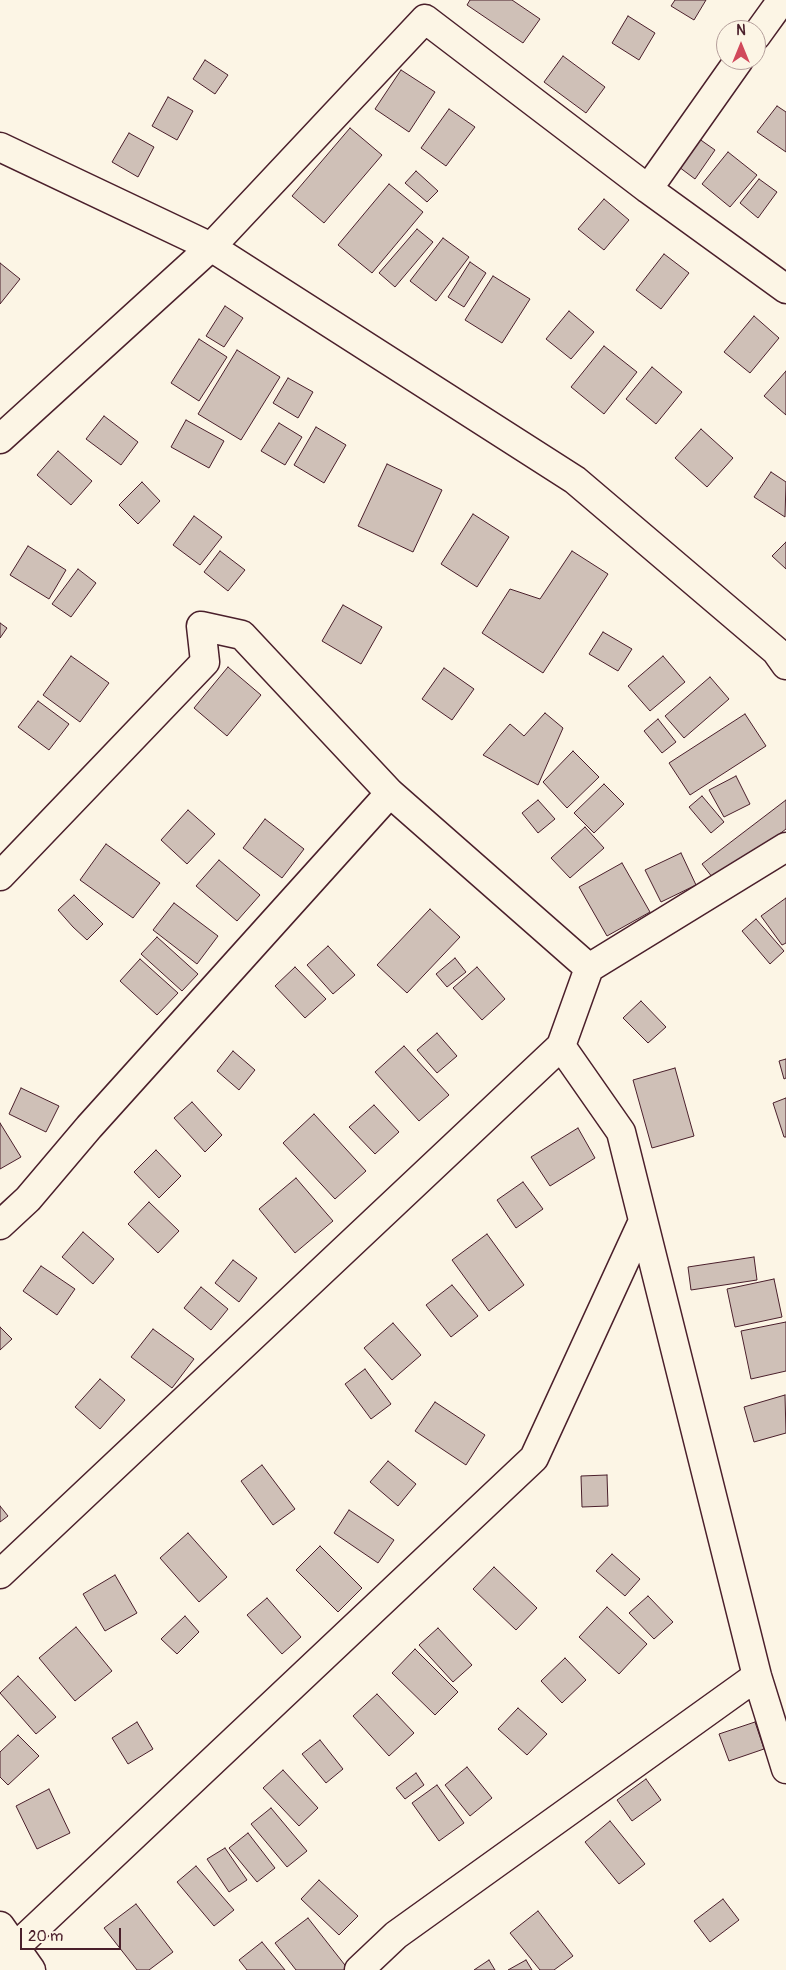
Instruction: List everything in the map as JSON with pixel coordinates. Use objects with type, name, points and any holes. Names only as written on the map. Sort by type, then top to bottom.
[{"type":"street","points":[[766,22],[782,0]]},
{"type":"street","points":[[0,440],[211,247],[432,9],[648,189],[786,289]]},
{"type":"street","points":[[648,189],[732,70]]},
{"type":"street","points":[[0,147],[211,247],[575,480],[776,651],[786,665]]},
{"type":"street","points":[[0,876],[205,662],[201,626],[242,634],[390,793],[590,968]]},
{"type":"street","points":[[0,1224],[28,1199],[89,1127],[390,793]]},
{"type":"street","points":[[0,1574],[561,1046],[590,968],[786,847]]},
{"type":"street","points":[[561,1046],[621,1132],[757,1676],[786,1768]]},
{"type":"street","points":[[16,1962],[25,1938],[534,1458],[644,1221]]},
{"type":"street","points":[[359,1970],[396,1935],[757,1676]]},
{"type":"street","points":[[0,1926],[16,1962]]},
{"type":"building","points":[[470,0],[512,0],[540,19],[523,43],[467,5]]},
{"type":"building","points":[[675,0],[706,0],[694,20],[671,6]]},
{"type":"building","points":[[628,16],[655,33],[639,60],[612,43]]},
{"type":"building","points":[[563,56],[605,87],[586,113],[544,82]]},
{"type":"building","points":[[205,60],[228,75],[215,94],[193,79]]},
{"type":"building","points":[[401,70],[435,92],[409,132],[375,109]]},
{"type":"building","points":[[168,97],[193,111],[177,140],[152,126]]},
{"type":"building","points":[[777,106],[786,112],[786,152],[757,132]]},
{"type":"building","points":[[449,109],[475,127],[446,166],[421,148]]},
{"type":"building","points":[[350,128],[382,155],[324,223],[292,196]]},
{"type":"building","points":[[129,133],[154,147],[138,177],[112,162]]},
{"type":"building","points":[[695,136],[715,150],[695,179],[675,164]]},
{"type":"building","points":[[728,152],[757,175],[730,207],[702,184]]},
{"type":"building","points":[[416,171],[438,191],[427,202],[405,183]]},
{"type":"building","points":[[759,179],[777,192],[758,218],[740,203]]},
{"type":"building","points":[[389,184],[423,212],[372,273],[338,245]]},
{"type":"building","points":[[604,199],[629,220],[604,250],[578,229]]},
{"type":"building","points":[[417,229],[433,242],[395,287],[379,273]]},
{"type":"building","points":[[443,238],[469,257],[436,301],[410,281]]},
{"type":"building","points":[[664,254],[689,273],[661,309],[636,290]]},
{"type":"building","points":[[470,262],[486,273],[464,307],[448,297]]},
{"type":"building","points":[[0,263],[20,279],[0,304]]},
{"type":"building","points":[[493,276],[530,299],[502,343],[465,320]]},
{"type":"building","points":[[225,306],[243,318],[224,347],[206,336]]},
{"type":"building","points":[[569,311],[594,332],[571,359],[546,339]]},
{"type":"building","points":[[754,316],[779,338],[750,373],[724,352]]},
{"type":"building","points":[[199,339],[227,357],[199,401],[171,383]]},
{"type":"building","points":[[604,346],[637,372],[604,414],[571,387]]},
{"type":"building","points":[[237,350],[280,377],[241,440],[198,414]]},
{"type":"building","points":[[652,367],[682,392],[656,424],[626,399]]},
{"type":"building","points":[[786,371],[786,415],[764,396]]},
{"type":"building","points":[[288,378],[313,392],[298,418],[273,403]]},
{"type":"building","points":[[104,416],[138,442],[121,465],[86,439]]},
{"type":"building","points":[[186,420],[224,441],[209,468],[171,447]]},
{"type":"building","points":[[279,423],[302,437],[285,465],[261,451]]},
{"type":"building","points":[[316,427],[346,445],[324,483],[294,465]]},
{"type":"building","points":[[701,429],[733,458],[707,487],[675,458]]},
{"type":"building","points":[[58,451],[92,481],[71,505],[37,475]]},
{"type":"building","points":[[387,464],[442,490],[413,552],[358,526]]},
{"type":"building","points":[[771,472],[786,482],[785,517],[754,497]]},
{"type":"building","points":[[142,482],[160,501],[138,524],[119,505]]},
{"type":"building","points":[[473,514],[509,537],[477,587],[441,564]]},
{"type":"building","points":[[194,516],[222,537],[200,565],[173,545]]},
{"type":"building","points":[[786,542],[786,569],[772,556]]},
{"type":"building","points":[[28,546],[66,570],[49,599],[10,575]]},
{"type":"building","points":[[220,551],[245,570],[228,591],[204,572]]},
{"type":"building","points":[[572,551],[608,574],[543,673],[482,633],[510,589],[540,599]]},
{"type":"building","points":[[78,569],[96,583],[71,617],[52,604]]},
{"type":"building","points":[[343,605],[382,627],[361,664],[322,641]]},
{"type":"building","points":[[0,623],[7,628],[0,638]]},
{"type":"building","points":[[603,632],[632,649],[618,671],[589,654]]},
{"type":"building","points":[[71,656],[109,683],[80,722],[43,695]]},
{"type":"building","points":[[663,656],[685,682],[650,711],[628,686]]},
{"type":"building","points":[[228,667],[261,695],[227,736],[194,708]]},
{"type":"building","points":[[444,668],[474,689],[452,720],[422,699]]},
{"type":"building","points":[[710,677],[729,699],[684,738],[665,716]]},
{"type":"building","points":[[38,701],[69,724],[49,750],[18,727]]},
{"type":"building","points":[[545,713],[563,728],[538,785],[483,755],[510,724],[524,736]]},
{"type":"building","points":[[745,714],[766,746],[690,795],[669,763]]},
{"type":"building","points":[[658,719],[676,742],[662,753],[644,731]]},
{"type":"building","points":[[573,751],[599,777],[567,808],[543,782]]},
{"type":"building","points":[[736,776],[750,804],[724,817],[709,790]]},
{"type":"building","points":[[604,784],[624,804],[594,833],[574,813]]},
{"type":"building","points":[[702,796],[724,822],[711,833],[689,807]]},
{"type":"building","points":[[538,800],[555,819],[538,833],[522,813]]},
{"type":"building","points":[[786,800],[786,829],[716,882],[702,864]]},
{"type":"building","points":[[188,810],[215,834],[187,864],[161,840]]},
{"type":"building","points":[[265,819],[304,849],[282,878],[243,848]]},
{"type":"building","points":[[585,827],[604,848],[570,878],[551,858]]},
{"type":"building","points":[[106,844],[160,883],[133,918],[80,880]]},
{"type":"building","points":[[681,853],[696,885],[661,902],[645,870]]},
{"type":"building","points":[[219,860],[260,895],[237,921],[196,886]]},
{"type":"building","points":[[622,863],[650,912],[607,936],[579,887]]},
{"type":"building","points":[[74,895],[103,924],[87,940],[58,910]]},
{"type":"building","points":[[786,898],[786,943],[782,945],[761,916]]},
{"type":"building","points":[[174,903],[218,936],[197,964],[153,930]]},
{"type":"building","points":[[430,909],[460,937],[407,993],[377,965]]},
{"type":"building","points":[[756,919],[784,951],[770,964],[742,931]]},
{"type":"building","points":[[157,937],[198,974],[182,991],[141,954]]},
{"type":"building","points":[[328,946],[355,975],[333,994],[307,965]]},
{"type":"building","points":[[455,958],[466,972],[447,987],[436,974]]},
{"type":"building","points":[[140,959],[178,993],[157,1015],[120,981]]},
{"type":"building","points":[[295,967],[326,999],[305,1018],[275,986]]},
{"type":"building","points":[[477,967],[505,999],[482,1020],[453,988]]},
{"type":"building","points":[[641,1001],[666,1027],[648,1043],[623,1018]]},
{"type":"building","points":[[437,1033],[457,1056],[437,1073],[417,1050]]},
{"type":"building","points":[[404,1046],[449,1095],[419,1121],[375,1072]]},
{"type":"building","points":[[233,1051],[255,1070],[239,1090],[217,1071]]},
{"type":"building","points":[[786,1059],[786,1078],[784,1079],[779,1061]]},
{"type":"building","points":[[675,1068],[694,1136],[652,1148],[633,1080]]},
{"type":"building","points":[[21,1088],[59,1106],[46,1132],[9,1114]]},
{"type":"building","points":[[786,1098],[786,1137],[784,1137],[773,1103]]},
{"type":"building","points":[[192,1102],[222,1135],[205,1152],[174,1118]]},
{"type":"building","points":[[374,1105],[399,1132],[375,1154],[349,1127]]},
{"type":"building","points":[[314,1114],[366,1171],[335,1199],[283,1143]]},
{"type":"building","points":[[0,1123],[21,1157],[0,1169]]},
{"type":"building","points":[[578,1128],[595,1158],[550,1186],[531,1157]]},
{"type":"building","points":[[156,1150],[181,1176],[159,1198],[134,1172]]},
{"type":"building","points":[[296,1178],[333,1221],[295,1253],[259,1209]]},
{"type":"building","points":[[523,1182],[543,1209],[516,1228],[497,1200]]},
{"type":"building","points":[[149,1202],[179,1231],[158,1253],[128,1224]]},
{"type":"building","points":[[83,1232],[114,1259],[93,1284],[62,1257]]},
{"type":"building","points":[[487,1234],[524,1285],[489,1311],[452,1260]]},
{"type":"building","points":[[754,1257],[757,1280],[691,1290],[688,1267]]},
{"type":"building","points":[[233,1260],[257,1278],[239,1302],[215,1283]]},
{"type":"building","points":[[41,1266],[75,1289],[57,1315],[23,1291]]},
{"type":"building","points":[[774,1279],[782,1317],[735,1327],[727,1289]]},
{"type":"building","points":[[452,1285],[478,1316],[451,1337],[426,1305]]},
{"type":"building","points":[[201,1287],[228,1309],[211,1330],[184,1308]]},
{"type":"building","points":[[786,1322],[786,1371],[751,1379],[741,1331]]},
{"type":"building","points":[[393,1323],[421,1355],[392,1380],[364,1348]]},
{"type":"building","points":[[0,1327],[12,1339],[0,1350]]},
{"type":"building","points":[[153,1329],[194,1359],[172,1388],[131,1357]]},
{"type":"building","points":[[365,1369],[391,1404],[371,1419],[345,1384]]},
{"type":"building","points":[[100,1379],[125,1400],[100,1429],[75,1407]]},
{"type":"building","points":[[785,1395],[786,1433],[754,1442],[744,1407]]},
{"type":"building","points":[[435,1402],[485,1435],[466,1465],[415,1431]]},
{"type":"building","points":[[388,1461],[416,1484],[398,1506],[370,1482]]},
{"type":"building","points":[[262,1465],[295,1509],[273,1525],[241,1481]]},
{"type":"building","points":[[607,1475],[608,1506],[582,1507],[581,1476]]},
{"type":"building","points":[[0,1506],[8,1516],[0,1522]]},
{"type":"building","points":[[349,1510],[394,1540],[378,1563],[334,1533]]},
{"type":"building","points":[[188,1533],[227,1577],[199,1602],[160,1558]]},
{"type":"building","points":[[320,1546],[362,1588],[338,1612],[296,1570]]},
{"type":"building","points":[[612,1554],[640,1579],[625,1596],[596,1571]]},
{"type":"building","points":[[494,1567],[537,1608],[516,1630],[473,1589]]},
{"type":"building","points":[[115,1575],[137,1613],[105,1631],[83,1594]]},
{"type":"building","points":[[648,1596],[673,1622],[654,1639],[629,1613]]},
{"type":"building","points":[[267,1598],[301,1637],[282,1654],[247,1615]]},
{"type":"building","points":[[607,1607],[647,1644],[619,1674],[579,1637]]},
{"type":"building","points":[[185,1616],[199,1632],[177,1654],[161,1639]]},
{"type":"building","points":[[76,1627],[112,1671],[75,1701],[39,1658]]},
{"type":"building","points":[[438,1628],[472,1665],[453,1682],[419,1645]]},
{"type":"building","points":[[415,1649],[458,1692],[435,1715],[392,1673]]},
{"type":"building","points":[[565,1658],[586,1680],[562,1703],[541,1681]]},
{"type":"building","points":[[18,1676],[56,1717],[36,1734],[0,1693]]},
{"type":"building","points":[[377,1694],[414,1733],[389,1756],[353,1716]]},
{"type":"building","points":[[518,1708],[547,1734],[527,1755],[498,1729]]},
{"type":"building","points":[[137,1722],[153,1749],[128,1764],[112,1738]]},
{"type":"building","points":[[755,1722],[764,1749],[729,1761],[719,1734]]},
{"type":"building","points":[[18,1735],[39,1756],[8,1785],[0,1777],[0,1752]]},
{"type":"building","points":[[320,1740],[343,1769],[326,1783],[302,1754]]},
{"type":"building","points":[[467,1767],[492,1798],[470,1816],[445,1785]]},
{"type":"building","points":[[283,1770],[318,1808],[299,1826],[263,1788]]},
{"type":"building","points":[[416,1773],[424,1785],[405,1799],[396,1788]]},
{"type":"building","points":[[646,1779],[661,1800],[632,1821],[617,1800]]},
{"type":"building","points":[[437,1785],[464,1823],[439,1841],[412,1803]]},
{"type":"building","points":[[49,1789],[70,1833],[37,1849],[16,1806]]},
{"type":"building","points":[[271,1808],[307,1851],[287,1867],[251,1824]]},
{"type":"building","points":[[610,1821],[645,1864],[619,1884],[585,1842]]},
{"type":"building","points":[[248,1833],[275,1868],[257,1882],[229,1848]]},
{"type":"building","points":[[225,1848],[247,1880],[229,1892],[207,1859]]},
{"type":"building","points":[[196,1866],[234,1910],[214,1926],[177,1882]]},
{"type":"building","points":[[319,1880],[358,1916],[339,1935],[301,1899]]},
{"type":"building","points":[[723,1899],[739,1920],[710,1942],[694,1921]]},
{"type":"building","points":[[136,1904],[173,1952],[149,1970],[137,1970],[104,1928]]},
{"type":"building","points":[[538,1911],[573,1956],[554,1970],[540,1970],[510,1933]]},
{"type":"building","points":[[308,1918],[347,1970],[296,1970],[275,1943]]},
{"type":"building","points":[[262,1942],[285,1970],[247,1970],[239,1960]]},
{"type":"building","points":[[489,1960],[495,1970],[474,1970]]},
{"type":"building","points":[[526,1960],[532,1970],[508,1970]]}]
